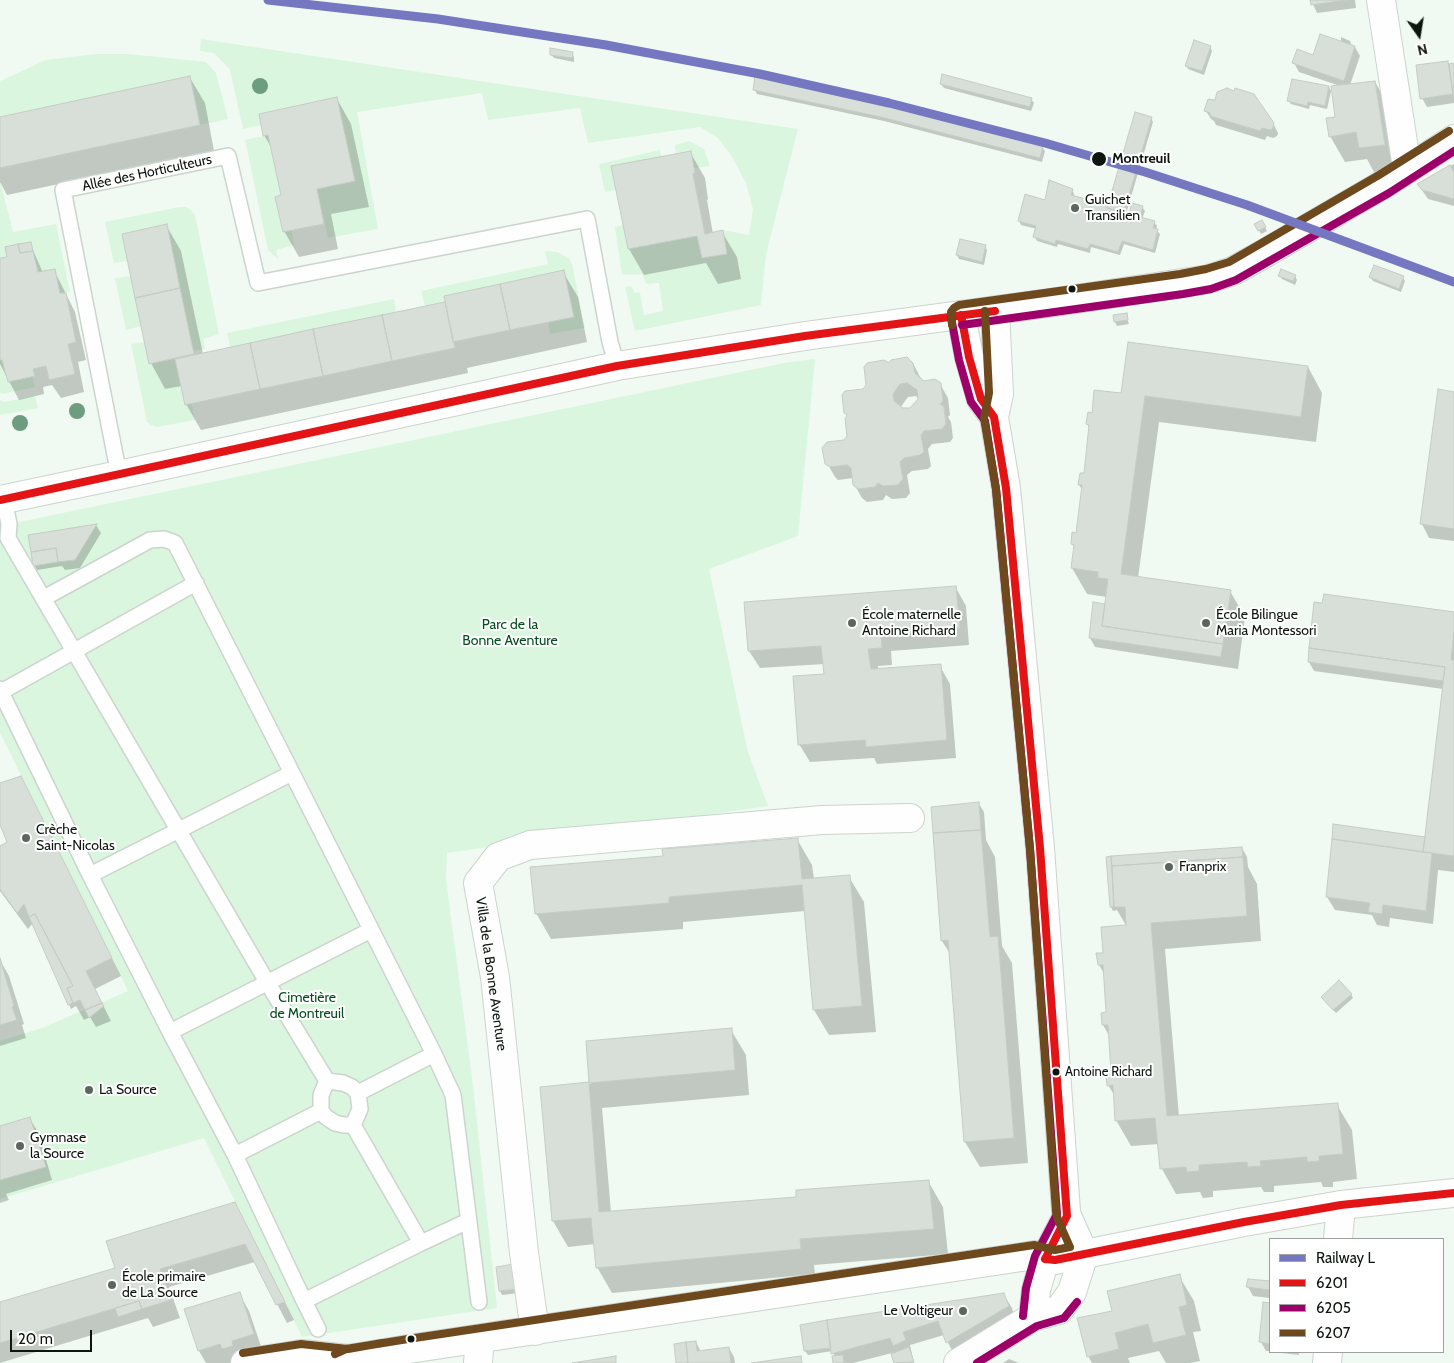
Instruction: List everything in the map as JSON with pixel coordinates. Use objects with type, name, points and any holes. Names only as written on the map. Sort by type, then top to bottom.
[{"type":"street","points":[[1382,0],[1406,168]]},
{"type":"street","points":[[2,500],[616,366],[805,336],[1200,281],[1233,271],[1262,255],[1384,184],[1406,168],[1454,139]]},
{"type":"street","points":[[958,1363],[1033,1317],[1058,1310],[1072,1292],[1084,1254],[1067,1216],[1039,839],[1006,488],[994,417],[999,394],[995,311]]},
{"type":"street","points":[[961,315],[969,356],[981,399],[994,417]]},
{"type":"street","name":"Villa de la Bonne Aventure","points":[[535,1331],[524,1253],[495,977],[478,882],[498,857],[530,845],[822,820],[910,818]]},
{"type":"street","points":[[245,1363],[302,1354],[344,1361],[479,1351],[535,1331],[1035,1255],[1055,1260],[1244,1222],[1341,1205],[1454,1193]]},
{"type":"street","points":[[1338,1238],[1341,1205]]},
{"type":"street","points":[[1033,1317],[1036,1290],[1045,1259],[1067,1216]]},
{"type":"lane","name":"Allée des Horticulteurs","points":[[119,476],[63,190],[228,156],[258,283],[587,219],[616,366]]},
{"type":"lane","points":[[2,500],[9,524],[4,540],[44,598],[267,982],[327,1080],[343,1083],[352,1087],[358,1093],[360,1109],[353,1125]]},
{"type":"lane","points":[[44,598],[150,540],[164,538],[174,543],[434,1054],[453,1096],[479,1302]]},
{"type":"lane","points":[[196,583],[74,652],[1,690],[90,875],[235,1155],[318,1329]]},
{"type":"lane","points":[[90,875],[292,773]]},
{"type":"lane","points":[[170,1032],[371,930]]},
{"type":"lane","points":[[358,1093],[434,1054]]},
{"type":"lane","points":[[327,1080],[321,1095],[321,1111],[335,1123],[353,1125]]},
{"type":"lane","points":[[235,1155],[321,1111]]},
{"type":"lane","points":[[353,1125],[421,1244]]},
{"type":"lane","points":[[304,1301],[468,1221]]},
{"type":"green space","points":[[201,39],[798,129],[766,254],[761,305],[635,331],[625,287],[631,286],[634,292],[640,293],[644,315],[663,311],[659,283],[646,284],[642,274],[622,275],[615,227],[623,225],[628,249],[697,236],[702,258],[727,253],[723,230],[749,235],[753,209],[746,183],[731,155],[718,138],[700,127],[588,143],[580,108],[488,120],[482,93],[357,112],[378,229],[328,238],[317,189],[352,182],[337,97],[259,114],[261,125],[243,129],[230,70],[214,53],[200,51]]},
{"type":"green space","points":[[96,54],[129,54],[206,62],[216,73],[228,119],[200,125],[190,76],[0,117],[0,81],[46,60]]},
{"type":"green space","points":[[268,135],[281,195],[275,197],[283,231],[292,229],[294,245],[276,250],[278,259],[268,250],[245,140]]},
{"type":"green space","points":[[689,141],[704,149],[710,166],[694,168],[691,151],[676,153],[675,145]]},
{"type":"green space","points":[[660,150],[661,157],[612,166],[616,190],[605,192],[599,164]]},
{"type":"green space","points":[[0,180],[13,232],[56,224],[70,292],[60,293],[38,272],[31,242],[6,247],[7,257],[0,258]]},
{"type":"green space","points":[[179,207],[190,209],[195,215],[219,334],[203,339],[205,349],[193,351],[167,224],[122,234],[128,261],[114,263],[105,222]]},
{"type":"green space","points":[[545,251],[557,252],[569,258],[572,264],[585,328],[550,334],[548,322],[564,270],[444,296],[445,302],[425,306],[421,291],[548,264]]},
{"type":"green space","points":[[131,276],[141,326],[126,330],[115,278]]},
{"type":"green space","points":[[394,299],[396,312],[230,347],[227,333]]},
{"type":"green space","points":[[145,342],[150,364],[175,359],[185,404],[191,403],[195,420],[157,427],[147,422],[131,344]]},
{"type":"green space","points":[[815,359],[798,536],[709,569],[748,752],[768,806],[447,853],[446,879],[473,1085],[497,1308],[302,1337],[204,1138],[0,1199],[0,1041],[42,1028],[128,991],[0,733],[0,526],[784,363]]},
{"type":"green space","points":[[0,360],[2,360],[8,382],[32,377],[35,387],[2,394],[0,392]]},
{"type":"green space","points":[[35,396],[38,408],[0,415],[0,400],[3,402]]},
{"type":"building","points":[[1310,0],[1347,0],[1311,5]]},
{"type":"building","points":[[1320,34],[1355,46],[1344,81],[1292,63],[1297,49],[1313,55]]},
{"type":"building","points":[[1194,40],[1211,46],[1202,71],[1185,66]]},
{"type":"building","points":[[550,48],[573,52],[572,58],[550,55]]},
{"type":"building","points":[[1448,61],[1453,94],[1420,99],[1416,65]]},
{"type":"building","points":[[1454,63],[1454,101],[1449,64]]},
{"type":"building","points":[[942,74],[1032,98],[1030,107],[940,84]]},
{"type":"building","points":[[190,76],[200,125],[0,168],[0,117]]},
{"type":"building","points":[[755,76],[885,104],[1043,146],[1040,158],[881,117],[753,90]]},
{"type":"building","points":[[1292,79],[1329,86],[1325,106],[1308,102],[1307,106],[1287,101]]},
{"type":"building","points":[[1375,81],[1385,145],[1359,148],[1356,132],[1329,137],[1326,118],[1335,117],[1331,86]]},
{"type":"building","points":[[1227,88],[1234,91],[1235,88],[1254,94],[1274,123],[1273,128],[1270,130],[1262,128],[1260,131],[1210,116],[1210,113],[1204,111],[1208,99],[1215,100],[1217,92]]},
{"type":"building","points":[[337,97],[355,181],[317,189],[324,224],[283,232],[275,197],[281,195],[268,135],[263,136],[259,114]]},
{"type":"building","points":[[1135,112],[1152,117],[1124,212],[1107,208]]},
{"type":"building","points":[[691,151],[695,173],[693,174],[705,234],[723,230],[727,254],[702,258],[697,236],[628,249],[611,166]]},
{"type":"building","points":[[1450,165],[1454,173],[1454,199],[1422,190],[1417,184]]},
{"type":"building","name":"Montreuil","points":[[1049,180],[1073,189],[1071,195],[1108,205],[1107,208],[1129,214],[1132,203],[1143,206],[1140,217],[1155,221],[1153,228],[1158,229],[1153,250],[1122,241],[1118,252],[1090,244],[1088,249],[1056,240],[1055,244],[1033,237],[1036,226],[1018,221],[1025,194],[1045,200]]},
{"type":"building","points":[[1262,220],[1266,227],[1258,231],[1254,224]]},
{"type":"building","points":[[167,224],[180,288],[135,298],[122,234]]},
{"type":"building","points":[[960,239],[986,245],[982,262],[956,255]]},
{"type":"building","points":[[31,242],[33,251],[20,253],[18,244]]},
{"type":"building","points":[[18,244],[20,253],[33,251],[38,272],[55,269],[60,293],[66,293],[76,342],[68,344],[75,374],[49,380],[46,366],[33,369],[35,376],[8,382],[2,360],[0,360],[0,258],[7,257],[5,247]]},
{"type":"building","points":[[1374,265],[1404,276],[1399,289],[1369,277]]},
{"type":"building","points":[[1281,269],[1296,275],[1293,281],[1278,276]]},
{"type":"building","points":[[564,270],[574,317],[510,330],[500,284]]},
{"type":"building","points":[[500,284],[510,330],[453,342],[444,296]]},
{"type":"building","points":[[180,288],[194,354],[149,364],[135,298]]},
{"type":"building","points":[[445,302],[455,348],[392,361],[382,315]]},
{"type":"building","points":[[1127,313],[1128,320],[1114,322],[1113,315]]},
{"type":"building","points":[[382,315],[392,361],[323,376],[313,329]]},
{"type":"building","points":[[313,329],[323,376],[260,389],[250,343]]},
{"type":"building","points":[[1128,342],[1308,366],[1301,417],[1145,396],[1121,574],[1231,590],[1223,644],[1102,626],[1108,579],[1098,578],[1098,572],[1071,568],[1074,545],[1071,544],[1072,532],[1076,533],[1082,485],[1078,485],[1080,473],[1084,473],[1089,425],[1086,424],[1088,412],[1092,413],[1094,390],[1121,393]]},
{"type":"building","points":[[250,343],[260,389],[185,405],[175,359]]},
{"type":"building","points":[[907,357],[913,363],[915,373],[924,381],[935,379],[941,383],[943,401],[940,404],[944,407],[946,424],[942,429],[924,431],[921,435],[924,452],[920,455],[904,458],[900,462],[903,479],[898,485],[883,486],[878,483],[875,487],[858,489],[853,485],[851,468],[847,465],[830,467],[825,464],[822,448],[827,442],[844,440],[847,436],[845,419],[847,415],[844,413],[842,395],[845,391],[863,389],[866,385],[864,367],[867,363],[884,360],[889,363],[891,360]],"holes":[[[907,383],[917,390],[918,399],[910,408],[903,408],[894,401],[893,394],[900,384]]]},
{"type":"building","points":[[1438,389],[1454,392],[1454,529],[1420,524]]},
{"type":"building","points":[[97,524],[75,560],[58,562],[56,548],[31,552],[28,535]]},
{"type":"building","points":[[56,548],[58,562],[33,566],[31,552]]},
{"type":"building","points":[[956,586],[960,628],[881,634],[882,648],[868,649],[871,669],[941,664],[947,740],[866,747],[865,740],[798,745],[793,676],[824,674],[821,646],[748,651],[744,602]]},
{"type":"building","points":[[1324,594],[1454,612],[1451,660],[1454,660],[1454,856],[1423,852],[1445,667],[1309,648],[1314,602],[1322,603]]},
{"type":"building","points":[[1093,602],[1105,604],[1102,626],[1223,644],[1221,657],[1089,638]]},
{"type":"building","points":[[1309,648],[1445,667],[1443,681],[1308,662]]},
{"type":"building","name":"Crèche Saint-Nicolas","points":[[21,776],[112,958],[86,971],[102,1003],[85,1010],[80,1000],[73,1003],[67,988],[73,986],[35,914],[29,917],[24,904],[17,913],[0,889],[0,846],[7,842],[0,825],[0,783]]},
{"type":"building","points":[[979,802],[981,830],[933,833],[931,807]]},
{"type":"building","points":[[1333,824],[1425,837],[1423,852],[1332,839]]},
{"type":"building","points":[[981,830],[990,937],[998,936],[1014,1138],[964,1142],[948,940],[941,941],[933,833]]},
{"type":"building","points":[[798,838],[802,879],[850,875],[862,1006],[813,1010],[802,885],[669,897],[669,903],[535,914],[530,867],[663,856],[662,849]]},
{"type":"building","points":[[1332,839],[1432,853],[1426,911],[1383,905],[1382,914],[1368,912],[1370,903],[1326,897]]},
{"type":"building","points":[[1242,847],[1243,857],[1112,866],[1111,856]]},
{"type":"building","points":[[1111,856],[1114,907],[1110,907],[1106,857]]},
{"type":"building","points":[[1243,857],[1247,916],[1151,923],[1167,1116],[1338,1103],[1343,1154],[1319,1156],[1319,1161],[1307,1162],[1307,1157],[1260,1161],[1261,1166],[1248,1167],[1247,1162],[1199,1165],[1199,1171],[1187,1172],[1186,1167],[1160,1169],[1155,1118],[1115,1121],[1113,1085],[1107,1086],[1106,1074],[1111,1073],[1108,1025],[1102,1025],[1101,1013],[1106,1012],[1103,965],[1098,965],[1096,953],[1103,953],[1101,927],[1126,925],[1125,907],[1114,907],[1112,866]]},
{"type":"building","points":[[35,914],[73,986],[67,988],[73,1003],[68,1005],[29,917]]},
{"type":"building","points":[[0,958],[17,1020],[0,1025]]},
{"type":"building","points":[[1339,980],[1352,994],[1333,1010],[1321,997]]},
{"type":"building","points":[[102,1003],[104,1006],[89,1018],[85,1010]]},
{"type":"building","points":[[732,1028],[735,1070],[589,1083],[586,1041]]},
{"type":"building","points":[[589,1082],[599,1212],[796,1197],[796,1190],[929,1180],[934,1229],[800,1239],[801,1249],[596,1268],[591,1218],[552,1221],[540,1087]]},
{"type":"building","name":"Gymnase la Source","points":[[30,1117],[46,1167],[0,1180],[0,1126]]},
{"type":"building","name":"École primaire de La Source","points":[[235,1202],[285,1302],[276,1305],[245,1244],[160,1269],[171,1300],[142,1309],[139,1301],[0,1343],[0,1302],[115,1268],[106,1241]]},
{"type":"building","points":[[514,1264],[518,1289],[499,1291],[496,1267]]},
{"type":"building","points":[[1180,1274],[1187,1305],[1179,1307],[1186,1335],[1153,1343],[1148,1324],[1115,1333],[1119,1349],[1087,1357],[1077,1318],[1112,1311],[1107,1291]]},
{"type":"building","points":[[1248,1279],[1269,1281],[1269,1290],[1246,1287]]},
{"type":"building","points":[[240,1292],[254,1334],[232,1341],[233,1346],[222,1349],[220,1344],[198,1351],[184,1309]]},
{"type":"building","points":[[1004,1293],[1009,1306],[946,1343],[938,1321],[903,1332],[906,1340],[893,1346],[890,1338],[831,1354],[827,1320]]},
{"type":"building","points":[[139,1301],[142,1309],[118,1317],[115,1308]]},
{"type":"building","points":[[1263,1302],[1269,1303],[1269,1344],[1259,1342]]},
{"type":"building","points":[[827,1320],[831,1348],[804,1351],[800,1325]]},
{"type":"building","points":[[696,1341],[697,1351],[729,1347],[731,1363],[688,1363],[686,1342]]},
{"type":"building","points":[[686,1342],[688,1363],[676,1363],[674,1344]]},
{"type":"building","points":[[909,1347],[914,1362],[894,1363],[891,1354]]},
{"type":"building","points":[[843,1355],[844,1363],[833,1363],[832,1356]]},
{"type":"building","points":[[616,1356],[616,1363],[572,1363]]},
{"type":"building","points":[[801,1356],[802,1363],[751,1363]]},
{"type":"rail line","name":"L","points":[[268,0],[438,19],[606,45],[760,74],[889,103],[1045,143],[1145,172],[1247,205],[1454,282]]},
{"type":"transit line","name":"6207","points":[[952,325],[951,312],[959,305],[1180,274],[1229,262],[1379,175],[1449,131]]},
{"type":"transit line","name":"6205","points":[[962,325],[1211,289],[1236,280],[1389,193],[1454,151]]},
{"type":"transit line","name":"6207","points":[[335,1354],[346,1349],[408,1339],[1034,1245],[1055,1250],[1070,1247],[1056,1212],[1030,849],[996,489],[984,418],[989,393],[985,311]]},
{"type":"transit line","name":"6201","points":[[0,500],[617,366],[805,336],[995,311]]},
{"type":"transit line","name":"6201","points":[[961,315],[969,357],[981,399],[994,417],[1006,488],[1040,848],[1067,1216],[1045,1259]]},
{"type":"transit line","name":"6205","points":[[951,317],[959,360],[971,402],[985,421],[996,489],[1030,849],[1057,1214],[1035,1256],[1026,1288],[1023,1316]]},
{"type":"transit line","name":"6201","points":[[1045,1259],[1055,1260],[1244,1222],[1341,1205],[1454,1193]]},
{"type":"transit line","name":"6205","points":[[977,1363],[1037,1326],[1064,1318],[1077,1302]]},
{"type":"transit line","name":"6207","points":[[243,1353],[301,1344],[348,1349],[382,1343]]},
{"type":"place","name":"Montreuil","points":[[1099,159]]},
{"type":"place","name":"Guichet Transilien","points":[[1075,208]]},
{"type":"place","name":"École maternelle Antoine Richard","points":[[852,623]]},
{"type":"place","name":"École Bilingue Maria Montessori","points":[[1206,623]]},
{"type":"place","name":"Crèche Saint-Nicolas","points":[[26,838]]},
{"type":"place","name":"Franprix","points":[[1169,867]]},
{"type":"place","name":"Antoine Richard","points":[[1056,1072]]},
{"type":"place","name":"La Source","points":[[89,1090]]},
{"type":"place","name":"Gymnase la Source","points":[[20,1146]]},
{"type":"place","name":"École primaire de La Source","points":[[112,1285]]},
{"type":"place","name":"Le Voltigeur","points":[[963,1311]]},
{"type":"park label","name":"Parc de la Bonne Aventure","points":[[510,634]]},
{"type":"park label","name":"Cimetière de Montreuil","points":[[307,1006]]}]
